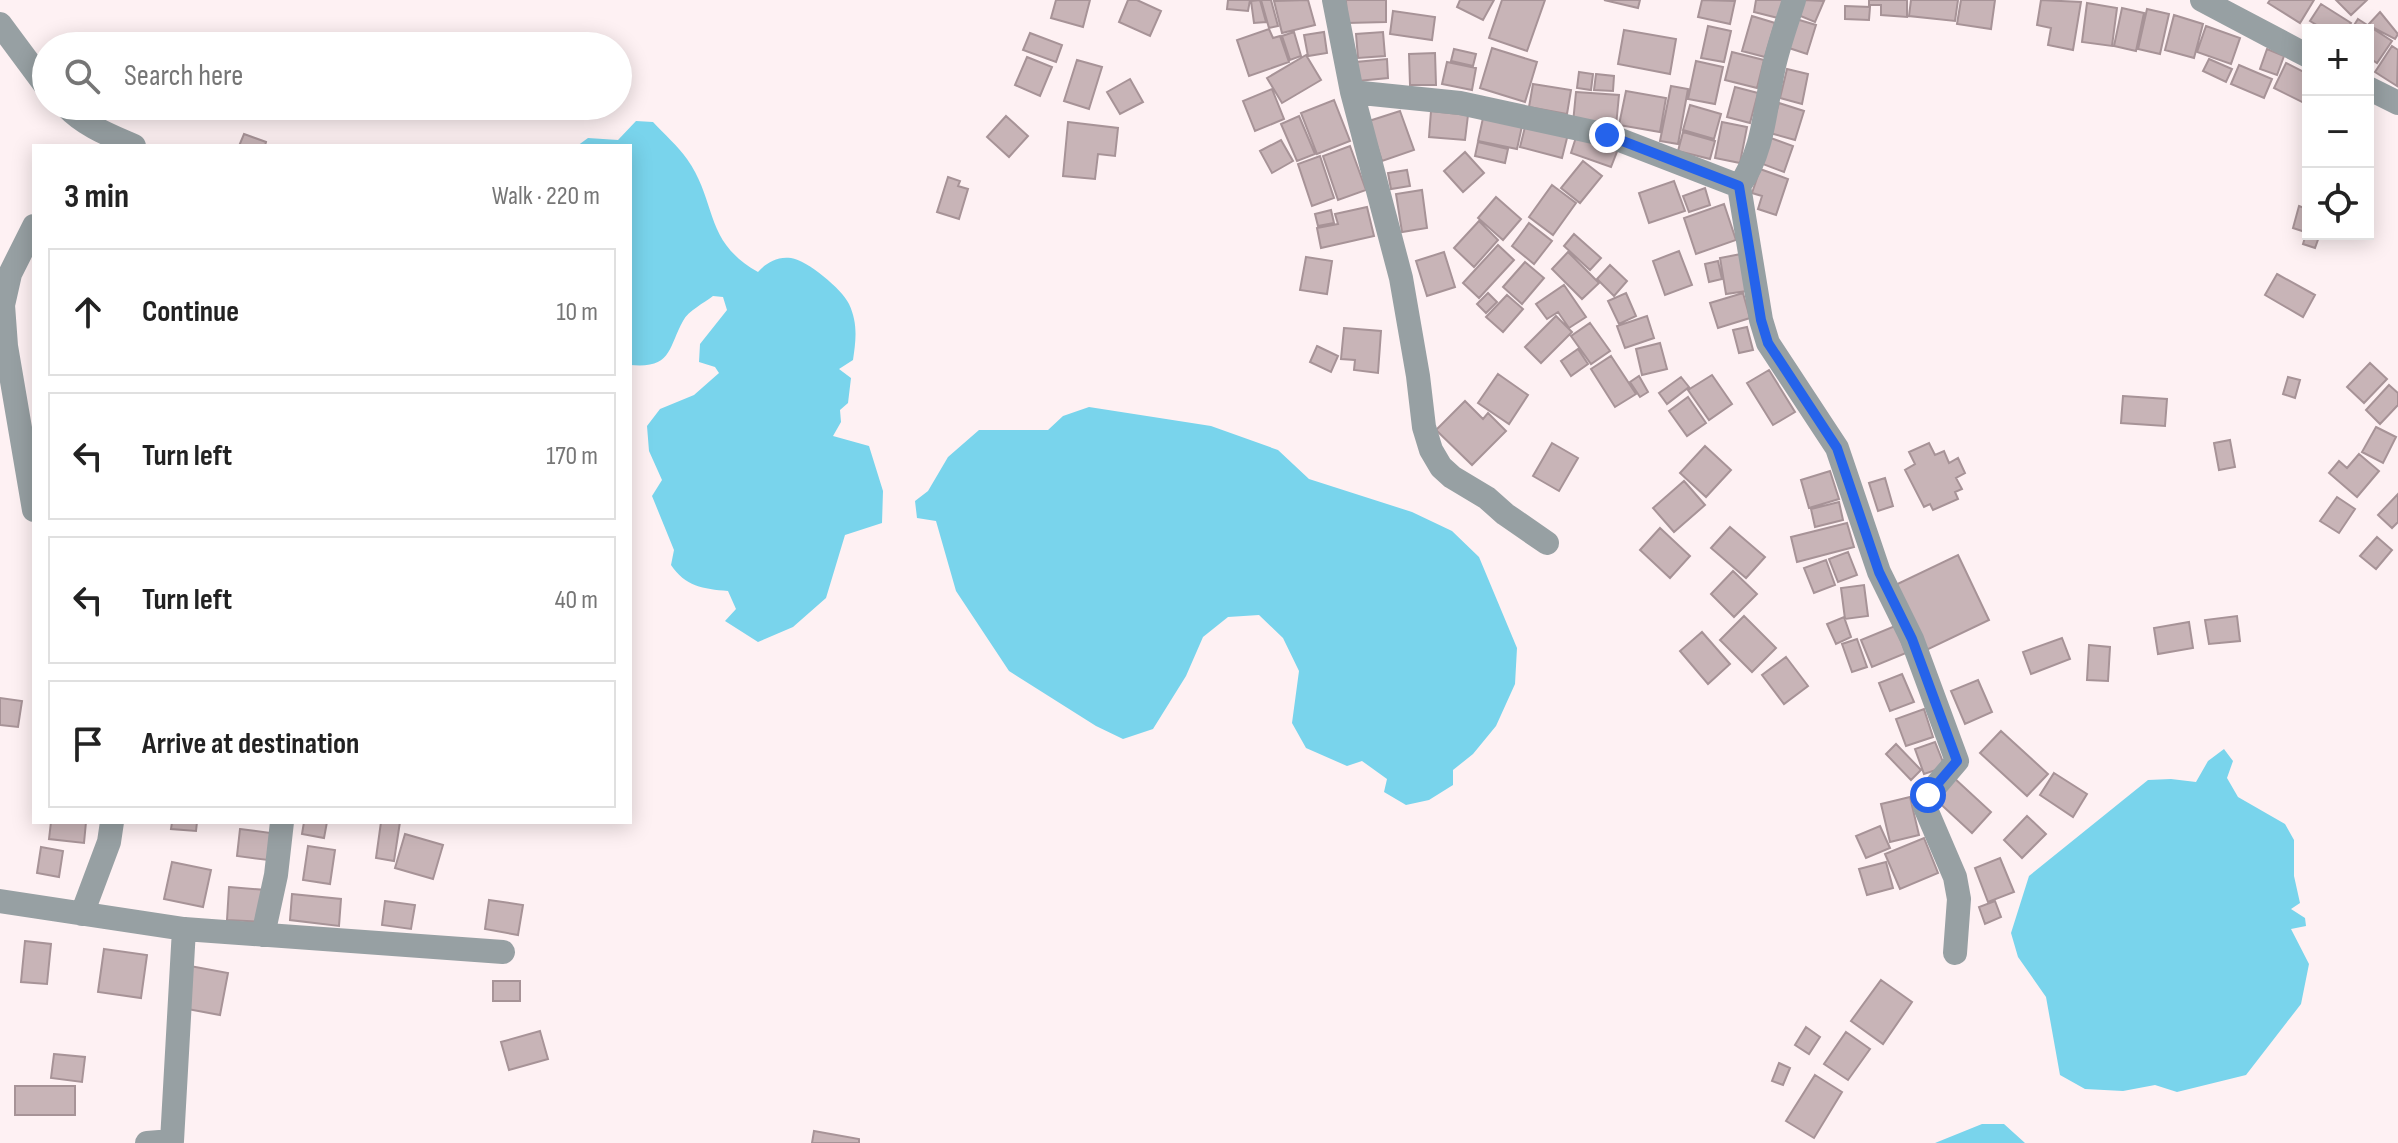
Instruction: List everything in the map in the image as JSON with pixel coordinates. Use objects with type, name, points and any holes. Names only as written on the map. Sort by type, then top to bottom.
[{"type":"street","points":[[1334,0],[1352,92],[1401,278],[1424,427],[1431,450],[1441,467],[1452,477],[1487,498],[1547,543]]},
{"type":"street","points":[[1794,0],[1775,62],[1758,147],[1749,172],[1739,186],[1761,320],[1768,343],[1837,448],[1879,572],[1912,639],[1957,761],[1928,795],[1925,807],[1955,877],[1959,899],[1955,953]]},
{"type":"street","points":[[2202,0],[2302,53]]},
{"type":"street","points":[[0,24],[32,67]]},
{"type":"street","points":[[2374,91],[2398,103]]},
{"type":"street","points":[[1352,92],[1460,103],[1607,135],[1739,186]]},
{"type":"street","points":[[88,137],[124,144]]},
{"type":"street","points":[[32,230],[10,274],[3,305],[6,346],[32,498]]},
{"type":"street","points":[[82,914],[109,842],[112,824]]},
{"type":"street","points":[[263,935],[276,875],[282,824]]},
{"type":"street","points":[[0,901],[184,929],[503,952]]},
{"type":"street","points":[[147,1143],[173,1142],[184,929]]},
{"type":"water","points":[[636,121],[653,122],[683,154],[697,175],[720,234],[740,260],[758,272],[768,263],[781,258],[806,264],[839,291],[849,304],[854,318],[853,360],[839,369],[851,378],[848,403],[840,410],[841,422],[833,436],[869,446],[883,491],[882,523],[845,535],[826,598],[793,627],[758,642],[725,621],[736,609],[728,591],[695,585],[682,578],[671,565],[674,550],[652,496],[662,480],[649,451],[647,426],[660,409],[694,395],[719,373],[715,367],[699,362],[700,344],[727,310],[723,297],[713,296],[685,317],[667,355],[654,364],[632,365],[632,144],[580,144],[588,138],[618,140]]},
{"type":"water","points":[[1089,407],[1211,426],[1278,450],[1309,479],[1412,512],[1452,531],[1479,557],[1517,648],[1515,684],[1496,726],[1473,754],[1453,770],[1453,785],[1429,800],[1406,805],[1384,792],[1387,779],[1362,761],[1347,766],[1306,748],[1292,723],[1299,671],[1283,638],[1259,615],[1228,617],[1203,637],[1186,676],[1153,729],[1123,739],[1096,726],[1009,671],[956,591],[936,521],[917,518],[915,501],[928,491],[948,457],[979,430],[1048,430],[1063,416]]},
{"type":"water","points":[[2224,749],[2233,761],[2227,778],[2238,797],[2285,824],[2294,840],[2294,876],[2300,903],[2291,909],[2305,918],[2306,926],[2291,929],[2309,964],[2301,1004],[2246,1075],[2177,1092],[2155,1085],[2123,1091],[2085,1089],[2060,1075],[2046,997],[2018,957],[2011,933],[2029,876],[2148,780],[2196,782],[2208,761]]},
{"type":"water","points":[[1982,1124],[2004,1124],[2025,1143],[1935,1143]]},
{"type":"building","points":[[1056,0],[1090,0],[1083,27],[1051,18]]},
{"type":"building","points":[[1128,0],[1137,0],[1161,11],[1150,36],[1119,22]]},
{"type":"building","points":[[1228,0],[1250,0],[1248,11],[1227,9]]},
{"type":"building","points":[[1260,0],[1266,22],[1254,23],[1251,1]]},
{"type":"building","points":[[1261,0],[1271,0],[1278,26],[1269,28]]},
{"type":"building","points":[[1308,0],[1315,25],[1282,33],[1274,1]]},
{"type":"building","points":[[1346,0],[1386,0],[1386,22],[1347,23]]},
{"type":"building","points":[[1460,0],[1494,0],[1483,20],[1457,7]]},
{"type":"building","points":[[1502,0],[1545,0],[1527,51],[1489,38]]},
{"type":"building","points":[[1604,0],[1640,0],[1638,8]]},
{"type":"building","points":[[1702,0],[1735,1],[1730,24],[1698,17]]},
{"type":"building","points":[[1756,0],[1783,0],[1778,18],[1754,12]]},
{"type":"building","points":[[1804,0],[1824,1],[1815,22],[1798,15]]},
{"type":"building","points":[[1869,0],[1907,0],[1907,17],[1881,15],[1881,5],[1869,5]]},
{"type":"building","points":[[1911,0],[1958,0],[1955,21],[1909,16]]},
{"type":"building","points":[[1961,0],[1995,0],[1991,29],[1957,24]]},
{"type":"building","points":[[2041,0],[2081,2],[2073,50],[2048,45],[2051,28],[2037,25]]},
{"type":"building","points":[[2270,0],[2314,0],[2300,23],[2268,3]]},
{"type":"building","points":[[2336,0],[2367,0],[2351,15]]},
{"type":"building","points":[[2087,3],[2117,8],[2112,46],[2082,42]]},
{"type":"building","points":[[2321,4],[2351,23],[2315,24],[2310,21]]},
{"type":"building","points":[[1845,6],[1870,7],[1869,20],[1845,19]]},
{"type":"building","points":[[2122,8],[2144,13],[2136,51],[2114,46]]},
{"type":"building","points":[[2147,9],[2169,14],[2160,54],[2138,49]]},
{"type":"building","points":[[1393,11],[1435,17],[1432,40],[1390,34]]},
{"type":"building","points":[[2380,12],[2398,34],[2395,39],[2374,28],[2374,24],[2369,24]]},
{"type":"building","points":[[2174,15],[2203,24],[2194,58],[2165,50]]},
{"type":"building","points":[[1752,16],[1775,23],[1765,57],[1742,51]]},
{"type":"building","points":[[1796,19],[1816,25],[1807,54],[1786,47]]},
{"type":"building","points":[[1708,26],[1731,31],[1724,62],[1701,58]]},
{"type":"building","points":[[2206,26],[2240,38],[2231,64],[2197,52]]},
{"type":"building","points":[[1269,29],[1273,38],[1280,36],[1289,62],[1249,76],[1237,40]]},
{"type":"building","points":[[2374,29],[2392,41],[2377,63],[2374,61]]},
{"type":"building","points":[[1624,30],[1676,39],[1670,74],[1618,64]]},
{"type":"building","points":[[1294,32],[1301,56],[1290,60],[1282,36]]},
{"type":"building","points":[[1324,32],[1327,53],[1308,56],[1304,35]]},
{"type":"building","points":[[1383,32],[1385,56],[1358,58],[1356,34]]},
{"type":"building","points":[[1030,33],[1062,45],[1056,62],[1023,50]]},
{"type":"building","points":[[2392,46],[2398,50],[2397,86],[2375,72]]},
{"type":"building","points":[[1492,48],[1537,62],[1525,102],[1480,88]]},
{"type":"building","points":[[1454,49],[1476,54],[1473,66],[1451,61]]},
{"type":"building","points":[[2267,49],[2284,56],[2277,75],[2260,69]]},
{"type":"building","points":[[1732,52],[1764,60],[1757,88],[1725,80]]},
{"type":"building","points":[[1435,53],[1436,85],[1410,85],[1409,54]]},
{"type":"building","points":[[1306,55],[1321,80],[1282,103],[1267,78]]},
{"type":"building","points":[[1027,57],[1052,67],[1040,96],[1015,85]]},
{"type":"building","points":[[1387,59],[1388,78],[1358,81],[1356,62]]},
{"type":"building","points":[[2209,59],[2232,69],[2226,82],[2203,71]]},
{"type":"building","points":[[1077,60],[1102,67],[1089,109],[1064,101]]},
{"type":"building","points":[[1696,61],[1723,67],[1715,104],[1688,99]]},
{"type":"building","points":[[1447,62],[1476,68],[1472,90],[1442,84]]},
{"type":"building","points":[[2286,63],[2302,71],[2302,102],[2274,88]]},
{"type":"building","points":[[2239,65],[2272,79],[2264,98],[2231,84]]},
{"type":"building","points":[[1787,69],[1808,74],[1802,104],[1780,98]]},
{"type":"building","points":[[1579,72],[1593,74],[1591,90],[1577,88]]},
{"type":"building","points":[[1596,74],[1614,76],[1613,91],[1594,90]]},
{"type":"building","points":[[1130,79],[1143,102],[1120,114],[1107,92]]},
{"type":"building","points":[[1533,84],[1571,90],[1567,114],[1529,107]]},
{"type":"building","points":[[1671,86],[1688,89],[1678,144],[1660,141]]},
{"type":"building","points":[[1735,87],[1758,93],[1750,123],[1727,117]]},
{"type":"building","points":[[1272,89],[1284,119],[1255,131],[1243,101]]},
{"type":"building","points":[[1626,91],[1666,98],[1660,132],[1619,125]]},
{"type":"building","points":[[1576,92],[1619,95],[1616,126],[1573,123]]},
{"type":"building","points":[[1334,100],[1350,141],[1317,154],[1301,113]]},
{"type":"building","points":[[1779,103],[1804,111],[1795,140],[1770,133]]},
{"type":"building","points":[[1690,105],[1721,114],[1714,139],[1683,130]]},
{"type":"building","points":[[1400,111],[1414,150],[1382,161],[1369,121]]},
{"type":"building","points":[[1431,111],[1468,115],[1465,140],[1429,137]]},
{"type":"building","points":[[1006,116],[1028,136],[1009,157],[987,137]]},
{"type":"building","points":[[1299,116],[1315,154],[1297,161],[1281,124]]},
{"type":"building","points":[[1483,118],[1522,126],[1517,149],[1478,141]]},
{"type":"building","points":[[1068,122],[1118,128],[1115,156],[1098,154],[1095,179],[1063,176]]},
{"type":"building","points":[[1722,122],[1747,127],[1740,163],[1715,158]]},
{"type":"building","points":[[1526,123],[1568,134],[1562,158],[1520,147]]},
{"type":"building","points":[[1683,132],[1715,141],[1710,159],[1678,151]]},
{"type":"building","points":[[244,134],[266,142],[266,144],[240,144]]},
{"type":"building","points":[[1577,134],[1618,149],[1611,167],[1571,153]]},
{"type":"building","points":[[1768,137],[1793,146],[1784,172],[1760,163]]},
{"type":"building","points":[[1281,140],[1293,161],[1272,173],[1260,151]]},
{"type":"building","points":[[1478,142],[1508,149],[1505,163],[1475,156]]},
{"type":"building","points":[[1350,146],[1366,190],[1338,200],[1323,156]]},
{"type":"building","points":[[1465,152],[1484,173],[1463,192],[1444,171]]},
{"type":"building","points":[[1320,156],[1334,198],[1312,206],[1298,164]]},
{"type":"building","points":[[1583,161],[1602,176],[1580,203],[1561,188]]},
{"type":"building","points":[[1760,169],[1788,179],[1776,215],[1758,209],[1762,196],[1752,193]]},
{"type":"building","points":[[1407,170],[1410,186],[1391,189],[1388,173]]},
{"type":"building","points":[[948,177],[960,181],[958,186],[968,189],[959,219],[937,212]]},
{"type":"building","points":[[1674,181],[1685,211],[1649,223],[1639,193]]},
{"type":"building","points":[[1552,185],[1576,203],[1553,235],[1529,217]]},
{"type":"building","points":[[1705,188],[1710,205],[1689,212],[1683,196]]},
{"type":"building","points":[[1422,190],[1427,228],[1402,232],[1396,194]]},
{"type":"building","points":[[1496,197],[1521,219],[1503,240],[1478,218]]},
{"type":"building","points":[[1724,204],[1736,240],[1696,254],[1684,218]]},
{"type":"building","points":[[2299,206],[2302,207],[2302,231],[2293,228]]},
{"type":"building","points":[[1367,207],[1374,236],[1321,248],[1317,228],[1338,224],[1335,214]]},
{"type":"building","points":[[1331,210],[1334,223],[1318,226],[1315,214]]},
{"type":"building","points":[[1479,221],[1498,240],[1474,267],[1454,248]]},
{"type":"building","points":[[1529,223],[1552,241],[1534,264],[1512,246]]},
{"type":"building","points":[[1574,234],[1601,258],[1590,270],[1564,246]]},
{"type":"building","points":[[2304,240],[2318,240],[2315,248],[2303,244]]},
{"type":"building","points":[[1498,245],[1514,260],[1479,298],[1463,283]]},
{"type":"building","points":[[1679,251],[1692,285],[1665,295],[1653,261]]},
{"type":"building","points":[[1444,252],[1455,287],[1427,296],[1416,261]]},
{"type":"building","points":[[1568,252],[1599,283],[1582,299],[1552,269]]},
{"type":"building","points":[[1741,254],[1747,291],[1726,294],[1720,258]]},
{"type":"building","points":[[1306,257],[1332,261],[1327,294],[1300,290]]},
{"type":"building","points":[[1718,261],[1722,279],[1709,282],[1705,264]]},
{"type":"building","points":[[1525,262],[1544,278],[1522,304],[1503,287]]},
{"type":"building","points":[[1610,265],[1627,281],[1614,296],[1597,279]]},
{"type":"building","points":[[2277,274],[2315,295],[2303,317],[2265,295]]},
{"type":"building","points":[[1564,285],[1586,317],[1569,328],[1558,312],[1547,319],[1536,304]]},
{"type":"building","points":[[1488,293],[1497,302],[1486,313],[1477,304]]},
{"type":"building","points":[[1626,293],[1636,316],[1619,324],[1608,301]]},
{"type":"building","points":[[1743,293],[1750,318],[1718,328],[1710,303]]},
{"type":"building","points":[[1507,295],[1523,309],[1503,332],[1486,317]]},
{"type":"building","points":[[1556,316],[1572,332],[1541,363],[1525,347]]},
{"type":"building","points":[[1647,316],[1654,338],[1625,348],[1617,326]]},
{"type":"building","points":[[1590,323],[1610,351],[1591,364],[1571,336]]},
{"type":"building","points":[[1747,327],[1753,350],[1739,353],[1733,330]]},
{"type":"building","points":[[1344,328],[1381,331],[1378,373],[1354,370],[1355,360],[1341,359]]},
{"type":"building","points":[[1660,343],[1667,369],[1642,375],[1636,349]]},
{"type":"building","points":[[1317,346],[1338,356],[1331,372],[1310,362]]},
{"type":"building","points":[[1578,349],[1588,364],[1571,376],[1561,361]]},
{"type":"building","points":[[1611,356],[1636,394],[1615,407],[1591,369]]},
{"type":"building","points":[[2370,363],[2387,379],[2364,403],[2347,387]]},
{"type":"building","points":[[1769,370],[1795,412],[1773,425],[1747,383]]},
{"type":"building","points":[[1498,374],[1528,395],[1509,424],[1478,403]]},
{"type":"building","points":[[1712,375],[1732,404],[1709,420],[1688,390]]},
{"type":"building","points":[[1639,376],[1648,392],[1640,397],[1630,382]]},
{"type":"building","points":[[1681,377],[1689,387],[1667,404],[1659,393]]},
{"type":"building","points":[[2288,377],[2300,380],[2295,398],[2283,394]]},
{"type":"building","points":[[2389,385],[2398,393],[2398,405],[2380,424],[2366,410]]},
{"type":"building","points":[[2123,396],[2167,399],[2165,426],[2121,423]]},
{"type":"building","points":[[1688,397],[1706,423],[1687,436],[1669,411]]},
{"type":"building","points":[[1465,401],[1483,419],[1488,413],[1506,431],[1472,465],[1436,430]]},
{"type":"building","points":[[2376,427],[2396,437],[2383,463],[2362,452]]},
{"type":"building","points":[[2230,440],[2235,467],[2219,470],[2214,443]]},
{"type":"building","points":[[1552,443],[1578,458],[1559,491],[1533,476]]},
{"type":"building","points":[[1929,443],[1935,455],[1944,451],[1949,463],[1958,458],[1965,473],[1956,478],[1962,489],[1955,492],[1958,499],[1933,510],[1930,504],[1924,507],[1905,470],[1915,464],[1909,452]]},
{"type":"building","points":[[1705,446],[1731,470],[1706,497],[1680,473]]},
{"type":"building","points":[[2359,454],[2379,471],[2357,497],[2329,473],[2339,461],[2347,468]]},
{"type":"building","points":[[1830,471],[1839,499],[1809,508],[1801,480]]},
{"type":"building","points":[[1885,478],[1893,506],[1878,511],[1869,483]]},
{"type":"building","points":[[1684,481],[1705,505],[1674,532],[1653,508]]},
{"type":"building","points":[[2398,494],[2398,522],[2392,528],[2378,515]]},
{"type":"building","points":[[2337,497],[2355,509],[2339,533],[2320,521]]},
{"type":"building","points":[[1839,502],[1843,520],[1815,527],[1811,509]]},
{"type":"building","points":[[1847,523],[1854,547],[1797,562],[1791,537]]},
{"type":"building","points":[[1730,527],[1765,557],[1746,578],[1711,548]]},
{"type":"building","points":[[1660,528],[1690,556],[1670,578],[1640,550]]},
{"type":"building","points":[[2377,537],[2392,550],[2376,569],[2360,556]]},
{"type":"building","points":[[1848,552],[1857,575],[1838,582],[1829,559]]},
{"type":"building","points":[[1958,555],[1989,620],[1918,654],[1887,589]]},
{"type":"building","points":[[1826,560],[1835,585],[1814,593],[1804,568]]},
{"type":"building","points":[[1733,571],[1757,594],[1734,617],[1711,594]]},
{"type":"building","points":[[1864,585],[1868,616],[1845,619],[1841,588]]},
{"type":"building","points":[[1744,616],[1776,648],[1752,672],[1720,640]]},
{"type":"building","points":[[2237,616],[2240,641],[2209,644],[2205,620]]},
{"type":"building","points":[[1844,617],[1851,637],[1836,644],[1827,624]]},
{"type":"building","points":[[2189,622],[2193,648],[2158,654],[2154,628]]},
{"type":"building","points":[[1895,626],[1906,653],[1872,667],[1861,640]]},
{"type":"building","points":[[1702,632],[1730,664],[1708,684],[1680,651]]},
{"type":"building","points":[[2062,638],[2070,659],[2031,674],[2023,652]]},
{"type":"building","points":[[1857,639],[1867,667],[1852,672],[1842,644]]},
{"type":"building","points":[[2089,645],[2110,647],[2108,681],[2087,680]]},
{"type":"building","points":[[1786,657],[1808,686],[1784,704],[1762,675]]},
{"type":"building","points":[[1902,674],[1914,702],[1890,711],[1879,683]]},
{"type":"building","points":[[1978,680],[1992,712],[1965,724],[1951,691]]},
{"type":"building","points":[[0,698],[22,701],[18,727],[0,725]]},
{"type":"building","points":[[1924,709],[1933,737],[1906,746],[1896,719]]},
{"type":"building","points":[[2001,731],[2048,774],[2027,796],[1980,753]]},
{"type":"building","points":[[1935,742],[1945,767],[1924,774],[1915,749]]},
{"type":"building","points":[[1896,744],[1921,770],[1911,780],[1886,754]]},
{"type":"building","points":[[2054,773],[2087,794],[2073,817],[2040,795]]},
{"type":"building","points":[[1953,777],[1991,812],[1972,833],[1934,798]]},
{"type":"building","points":[[1910,797],[1919,835],[1890,842],[1881,804]]},
{"type":"building","points":[[2027,816],[2046,834],[2022,858],[2004,840]]},
{"type":"building","points":[[51,824],[86,824],[84,843],[49,839]]},
{"type":"building","points":[[172,824],[197,824],[196,831],[171,829]]},
{"type":"building","points":[[304,824],[327,824],[324,838],[302,834]]},
{"type":"building","points":[[381,824],[400,824],[394,861],[376,858]]},
{"type":"building","points":[[1880,826],[1890,848],[1866,858],[1856,836]]},
{"type":"building","points":[[240,829],[271,833],[268,860],[237,856]]},
{"type":"building","points":[[405,834],[443,845],[433,879],[395,868]]},
{"type":"building","points":[[1924,838],[1938,873],[1900,889],[1885,854]]},
{"type":"building","points":[[308,846],[335,850],[330,884],[303,880]]},
{"type":"building","points":[[41,847],[63,851],[59,877],[37,873]]},
{"type":"building","points":[[2000,858],[2014,892],[1988,902],[1975,868]]},
{"type":"building","points":[[172,862],[211,870],[203,907],[164,899]]},
{"type":"building","points":[[1886,862],[1893,888],[1867,895],[1859,869]]},
{"type":"building","points":[[229,887],[266,890],[264,922],[227,920]]},
{"type":"building","points":[[292,894],[341,899],[339,926],[290,920]]},
{"type":"building","points":[[489,900],[523,905],[518,935],[485,929]]},
{"type":"building","points":[[385,901],[415,905],[411,929],[382,925]]},
{"type":"building","points":[[1995,901],[2001,917],[1985,924],[1979,907]]},
{"type":"building","points":[[25,941],[51,944],[47,984],[21,982]]},
{"type":"building","points":[[104,949],[147,955],[141,998],[98,992]]},
{"type":"building","points":[[190,966],[228,973],[220,1015],[182,1008]]},
{"type":"building","points":[[1881,980],[1912,1002],[1883,1044],[1851,1021]]},
{"type":"building","points":[[493,981],[520,981],[520,1001],[493,1001]]},
{"type":"building","points":[[1806,1027],[1820,1037],[1809,1054],[1795,1045]]},
{"type":"building","points":[[540,1031],[548,1059],[509,1070],[501,1042]]},
{"type":"building","points":[[1846,1032],[1870,1049],[1848,1080],[1824,1064]]},
{"type":"building","points":[[54,1054],[85,1057],[82,1082],[51,1078]]},
{"type":"building","points":[[1779,1063],[1790,1068],[1783,1085],[1772,1081]]},
{"type":"building","points":[[1815,1075],[1842,1092],[1814,1138],[1786,1121]]},
{"type":"building","points":[[15,1086],[75,1086],[75,1115],[15,1115]]},
{"type":"building","points":[[814,1131],[859,1139],[859,1143],[812,1143]]},
{"type":"route","points":[[1607,135],[1739,186],[1761,320],[1768,343],[1837,448],[1879,572],[1912,639],[1957,761],[1928,795]]}]
